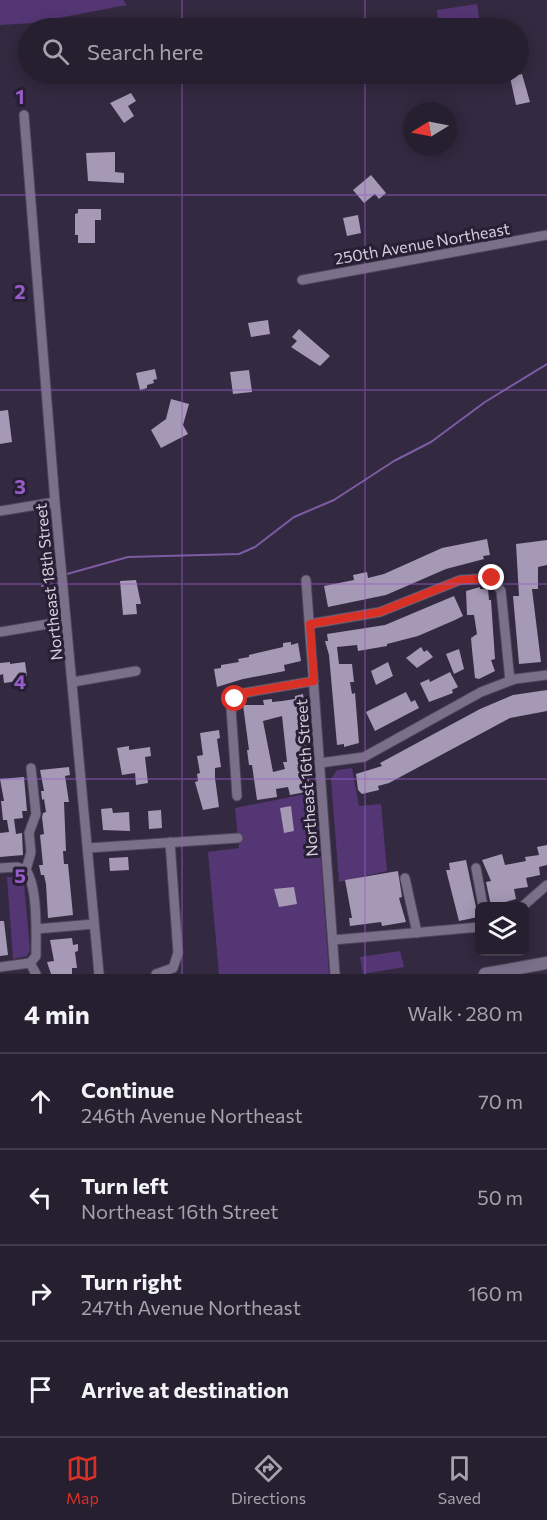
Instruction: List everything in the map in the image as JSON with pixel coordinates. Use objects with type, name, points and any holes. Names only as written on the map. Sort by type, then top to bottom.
[{"type":"street","name":"Northeast 18th Street","points":[[24,115],[55,502],[99,974]]},
{"type":"street","name":"250th Avenue Northeast","points":[[302,280],[547,235]]},
{"type":"street","points":[[0,511],[55,502]]},
{"type":"street","points":[[310,624],[380,612],[460,580],[492,578],[501,591],[510,681]]},
{"type":"street","name":"Northeast 16th Street","points":[[306,580],[335,974]]},
{"type":"street","points":[[0,632],[66,621]]},
{"type":"street","points":[[73,682],[136,670]]},
{"type":"street","points":[[320,763],[363,757],[481,692],[510,681],[547,675]]},
{"type":"street","points":[[237,796],[231,708],[235,699],[244,693],[314,681]]},
{"type":"street","points":[[26,870],[31,852],[29,833],[36,814],[31,768]]},
{"type":"street","points":[[88,848],[238,838]]},
{"type":"street","points":[[156,974],[173,968],[178,952],[170,842]]},
{"type":"street","points":[[0,868],[17,867],[26,870],[31,877],[36,928],[36,956],[30,963],[0,967]]},
{"type":"street","points":[[476,868],[482,902]]},
{"type":"street","points":[[405,878],[417,933]]},
{"type":"street","points":[[528,902],[547,885]]},
{"type":"street","points":[[36,928],[94,924]]},
{"type":"street","points":[[333,940],[475,927]]},
{"type":"street","points":[[30,963],[36,974]]},
{"type":"street","points":[[485,974],[547,963]]},
{"type":"shaded area","points":[[0,0],[123,0],[127,5],[58,18],[18,18],[18,24],[0,25]]},
{"type":"shaded area","points":[[477,4],[479,18],[438,18],[437,10]]},
{"type":"shaded area","points":[[352,768],[359,806],[381,804],[387,871],[339,882],[331,779],[337,770]]},
{"type":"shaded area","points":[[316,792],[329,974],[219,974],[208,852],[239,848],[235,808]]},
{"type":"shaded area","points":[[7,877],[19,877],[24,884],[30,950],[27,956],[13,959]]},
{"type":"shaded area","points":[[400,951],[404,967],[363,974],[360,957]]},
{"type":"building","points":[[512,84],[525,84],[530,102],[516,105]]},
{"type":"building","points":[[131,93],[136,101],[128,106],[134,116],[124,123],[110,103]]},
{"type":"building","points":[[115,152],[115,172],[124,173],[124,183],[88,181],[86,153]]},
{"type":"building","points":[[371,175],[386,193],[379,199],[375,194],[364,203],[353,190]]},
{"type":"building","points":[[78,209],[101,209],[101,220],[95,220],[95,243],[78,243],[78,235],[75,235],[75,214],[78,213]]},
{"type":"building","points":[[358,215],[361,233],[347,236],[343,218]]},
{"type":"building","points":[[268,320],[270,334],[251,337],[248,323]]},
{"type":"building","points":[[299,329],[330,356],[320,366],[291,347],[297,341],[292,337]]},
{"type":"building","points":[[155,369],[157,379],[153,380],[154,383],[147,385],[147,388],[140,390],[136,373]]},
{"type":"building","points":[[249,370],[252,392],[233,394],[230,372]]},
{"type":"building","points":[[171,399],[189,404],[183,425],[188,434],[161,448],[151,430],[166,419]]},
{"type":"building","points":[[8,410],[12,442],[0,444],[0,411]]},
{"type":"building","points":[[487,539],[490,555],[483,556],[484,559],[446,569],[386,595],[328,607],[324,586],[354,580],[353,575],[367,572],[368,578],[384,574],[442,548]]},
{"type":"building","points":[[547,540],[547,565],[538,567],[538,589],[532,589],[541,662],[519,664],[513,596],[519,596],[516,544]]},
{"type":"building","points":[[136,580],[141,604],[136,604],[137,614],[123,615],[120,581]]},
{"type":"building","points":[[480,587],[480,589],[488,589],[489,600],[491,600],[495,659],[491,660],[495,671],[479,679],[475,678],[471,638],[477,634],[474,615],[467,615],[466,591]]},
{"type":"building","points":[[454,596],[463,616],[455,620],[418,636],[387,644],[387,646],[358,651],[357,645],[337,647],[339,664],[352,664],[354,682],[350,682],[352,694],[355,693],[359,743],[344,747],[344,744],[337,745],[329,655],[325,641],[328,641],[327,634],[385,625]]},
{"type":"building","points":[[291,642],[291,645],[298,643],[301,661],[284,665],[285,671],[243,679],[217,687],[214,669],[221,668],[221,665],[239,662],[238,659],[249,657],[249,655],[283,647],[283,643]]},
{"type":"building","points":[[421,647],[424,652],[427,650],[433,657],[417,668],[406,658]]},
{"type":"building","points":[[459,649],[464,669],[454,674],[446,654]]},
{"type":"building","points":[[10,662],[10,664],[25,662],[27,676],[19,677],[19,681],[4,683],[3,674],[0,675],[0,663]]},
{"type":"building","points":[[388,662],[393,676],[376,685],[371,671]]},
{"type":"building","points":[[450,672],[458,687],[452,690],[453,693],[429,702],[420,683],[429,679],[430,682]]},
{"type":"building","points":[[547,690],[547,711],[510,718],[389,783],[378,786],[379,790],[362,794],[358,790],[356,774],[382,766],[380,763],[480,709],[513,695]]},
{"type":"building","points":[[406,692],[411,702],[415,700],[419,708],[375,731],[366,712]]},
{"type":"building","points":[[303,694],[306,713],[302,714],[308,756],[304,756],[311,791],[290,795],[288,787],[276,789],[277,797],[257,800],[252,765],[249,765],[243,705],[264,705],[263,700],[282,701],[295,699],[295,696]],"holes":[[[282,716],[287,762],[283,762],[285,769],[273,772],[263,721]]]},
{"type":"building","points":[[219,730],[220,738],[217,739],[221,767],[215,768],[215,778],[219,807],[203,810],[195,782],[198,781],[197,774],[200,773],[197,756],[203,755],[200,733]]},
{"type":"building","points":[[129,746],[129,750],[150,747],[151,756],[145,757],[148,783],[136,785],[135,773],[122,775],[117,748]]},
{"type":"building","points":[[69,767],[70,775],[65,776],[69,802],[64,802],[66,851],[63,851],[64,864],[68,864],[73,915],[48,918],[46,884],[39,865],[43,865],[40,835],[44,834],[42,817],[46,812],[44,799],[42,800],[41,791],[44,791],[40,770]]},
{"type":"building","points":[[24,777],[27,811],[22,811],[23,818],[14,819],[16,834],[22,833],[23,855],[0,857],[0,833],[9,832],[7,820],[3,820],[1,801],[4,801],[0,779]]},
{"type":"building","points":[[291,806],[294,831],[284,833],[280,808]]},
{"type":"building","points":[[112,808],[113,813],[129,812],[130,831],[103,830],[101,809]]},
{"type":"building","points":[[161,810],[162,828],[149,829],[148,811]]},
{"type":"building","points":[[547,845],[547,865],[539,867],[540,875],[526,878],[528,887],[514,889],[516,899],[490,902],[486,882],[491,881],[482,860],[502,854],[505,865],[526,861],[525,857],[539,855],[537,847]]},
{"type":"building","points":[[128,857],[129,870],[110,871],[109,858]]},
{"type":"building","points":[[466,860],[475,903],[475,918],[459,921],[446,870],[450,870],[449,863]]},
{"type":"building","points":[[398,871],[402,897],[399,898],[406,922],[382,926],[381,922],[350,926],[349,918],[352,918],[345,880]]},
{"type":"building","points":[[294,887],[297,904],[279,907],[274,889]]},
{"type":"building","points":[[0,921],[4,921],[8,955],[0,956]]},
{"type":"building","points":[[72,938],[73,945],[78,944],[78,951],[75,952],[77,968],[72,968],[72,974],[51,974],[47,962],[54,961],[50,940]]},
{"type":"waterway","points":[[67,574],[128,557],[239,554],[255,547],[294,517],[334,500],[394,461],[431,442],[485,402],[547,364]]},
{"type":"waterway","points":[[42,586],[55,580]]},
{"type":"route","points":[[235,699],[244,693],[314,681],[310,624],[398,607],[460,580],[478,577],[492,578]]}]
